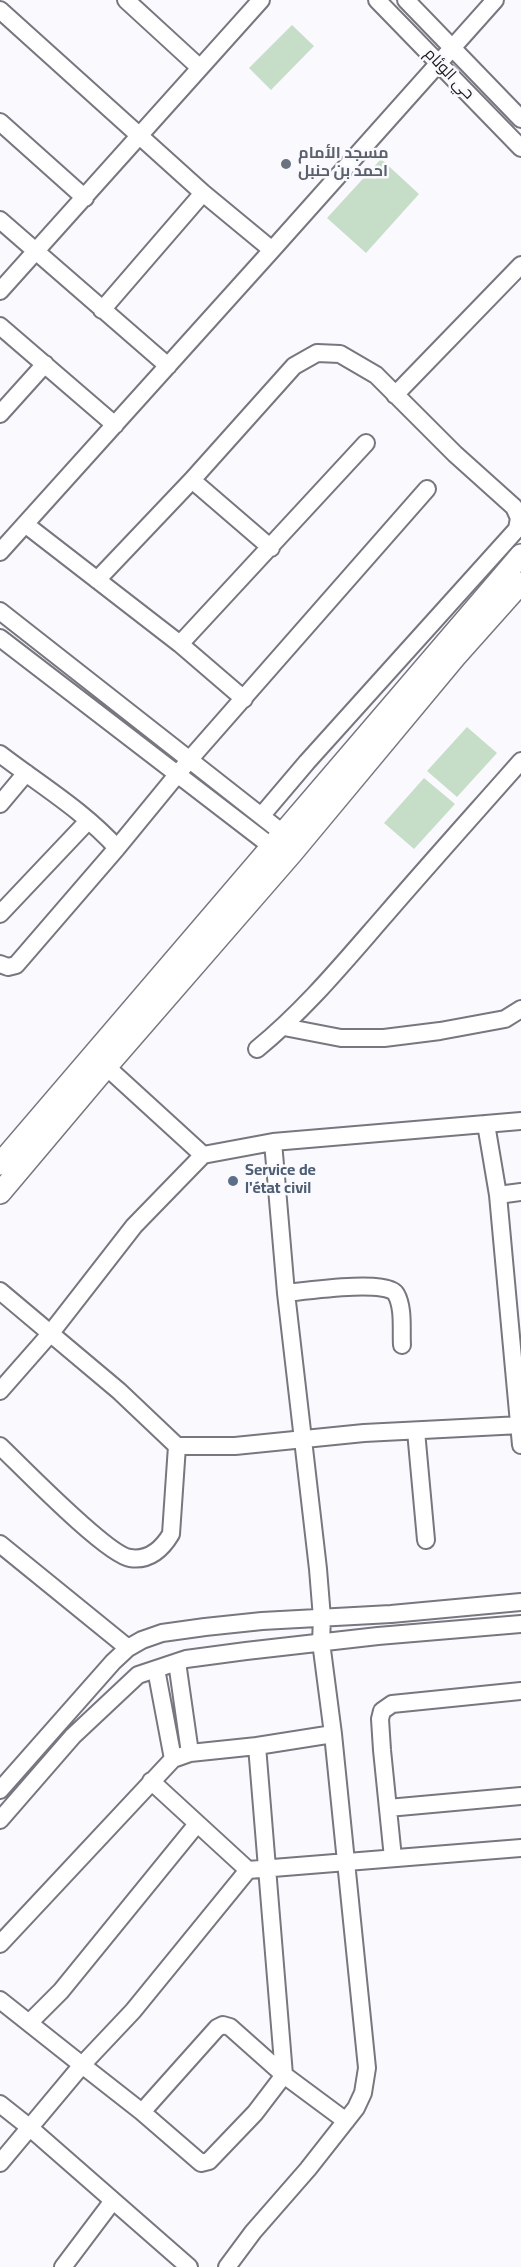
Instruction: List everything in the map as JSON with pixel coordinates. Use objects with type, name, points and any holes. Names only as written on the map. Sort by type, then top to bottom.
[{"type":"main road","points":[[0,1193],[101,1061],[449,652],[521,555]]},
{"type":"main road","points":[[449,652],[521,583]]},
{"type":"main road","points":[[0,1164],[101,1061]]},
{"type":"street","points":[[0,4],[4,0]]},
{"type":"street","points":[[126,0],[199,67]]},
{"type":"street","name":"حي الوئام","points":[[376,0],[521,148]]},
{"type":"street","name":"حي الوئام","points":[[406,0],[521,119]]},
{"type":"street","points":[[0,552],[495,0]]},
{"type":"street","points":[[0,291],[85,198],[257,1]]},
{"type":"street","points":[[0,10],[203,193],[272,250]]},
{"type":"street","points":[[0,122],[85,198]]},
{"type":"street","points":[[102,310],[203,193]]},
{"type":"street","points":[[0,220],[168,366]]},
{"type":"street","points":[[395,395],[521,265]]},
{"type":"street","points":[[0,326],[115,425]]},
{"type":"street","points":[[97,580],[192,480],[294,366],[317,353],[340,354],[376,375],[455,454],[514,507],[519,518],[517,530],[306,762],[262,815]]},
{"type":"street","points":[[0,414],[45,364]]},
{"type":"street","points":[[180,644],[272,548],[366,443]]},
{"type":"street","points":[[192,480],[272,548]]},
{"type":"street","points":[[0,964],[8,967],[16,965],[190,759],[427,489]]},
{"type":"street","points":[[25,524],[180,644],[244,699]]},
{"type":"street","points":[[0,611],[262,815],[285,846]]},
{"type":"street","points":[[0,638],[177,775],[285,846]]},
{"type":"street","points":[[0,754],[53,792],[117,848]]},
{"type":"street","points":[[257,1049],[284,1027],[329,981],[521,761]]},
{"type":"street","points":[[0,804],[26,773]]},
{"type":"street","points":[[0,914],[88,822]]},
{"type":"street","points":[[284,1027],[341,1038],[384,1038],[494,1021],[521,1009]]},
{"type":"street","points":[[101,1061],[203,1155]]},
{"type":"street","points":[[0,1391],[50,1334],[134,1226],[203,1155],[273,1142],[521,1121]]},
{"type":"street","points":[[486,1124],[498,1195],[521,1445]]},
{"type":"street","points":[[227,2267],[253,2232],[346,2121],[363,2093],[367,2068],[347,1863],[321,1642],[322,1618],[286,1293],[273,1142]]},
{"type":"street","points":[[498,1195],[521,1192]]},
{"type":"street","points":[[286,1293],[374,1286],[392,1288],[399,1304],[402,1345]]},
{"type":"street","points":[[0,1290],[119,1391],[177,1446],[235,1446],[303,1439],[520,1425]]},
{"type":"street","points":[[416,1431],[426,1540]]},
{"type":"street","points":[[0,1446],[96,1537],[127,1558],[138,1558],[149,1556],[164,1546],[171,1534],[177,1446]]},
{"type":"street","points":[[0,1544],[128,1648]]},
{"type":"street","points":[[0,1790],[113,1662],[128,1648],[142,1640],[162,1634],[262,1621],[521,1602]]},
{"type":"street","points":[[0,1820],[74,1736],[138,1675],[177,1662],[321,1642],[521,1624]]},
{"type":"street","points":[[177,1662],[190,1754]]},
{"type":"street","points":[[156,1669],[173,1759]]},
{"type":"street","points":[[393,1858],[380,1719],[382,1711],[392,1704],[521,1690]]},
{"type":"street","points":[[0,1944],[173,1759],[190,1754],[333,1734]]},
{"type":"street","points":[[0,2000],[141,2112],[201,2163],[209,2161],[255,2113],[285,2075],[257,1746]]},
{"type":"street","points":[[151,1781],[248,1870]]},
{"type":"street","points":[[388,1808],[521,1796]]},
{"type":"street","points":[[29,2023],[61,1991],[197,1824]]},
{"type":"street","points":[[0,2163],[82,2065],[133,2011],[248,1870],[521,1848]]},
{"type":"street","points":[[141,2112],[217,2028],[223,2025],[230,2026],[285,2075],[346,2121]]},
{"type":"street","points":[[0,2104],[189,2267]]},
{"type":"street","points":[[63,2267],[112,2202]]},
{"type":"green space","points":[[292,25],[314,46],[271,90],[249,68]]},
{"type":"green space","points":[[381,159],[419,194],[366,253],[327,218]]},
{"type":"green space","points":[[467,727],[497,753],[457,797],[427,771]]},
{"type":"green space","points":[[424,778],[455,804],[414,849],[384,823]]},
{"type":"place","name":"مسجد الأمام احمد بن حنبل","points":[[286,164]]},
{"type":"place","name":"Service de l'état civil","points":[[233,1181]]}]
